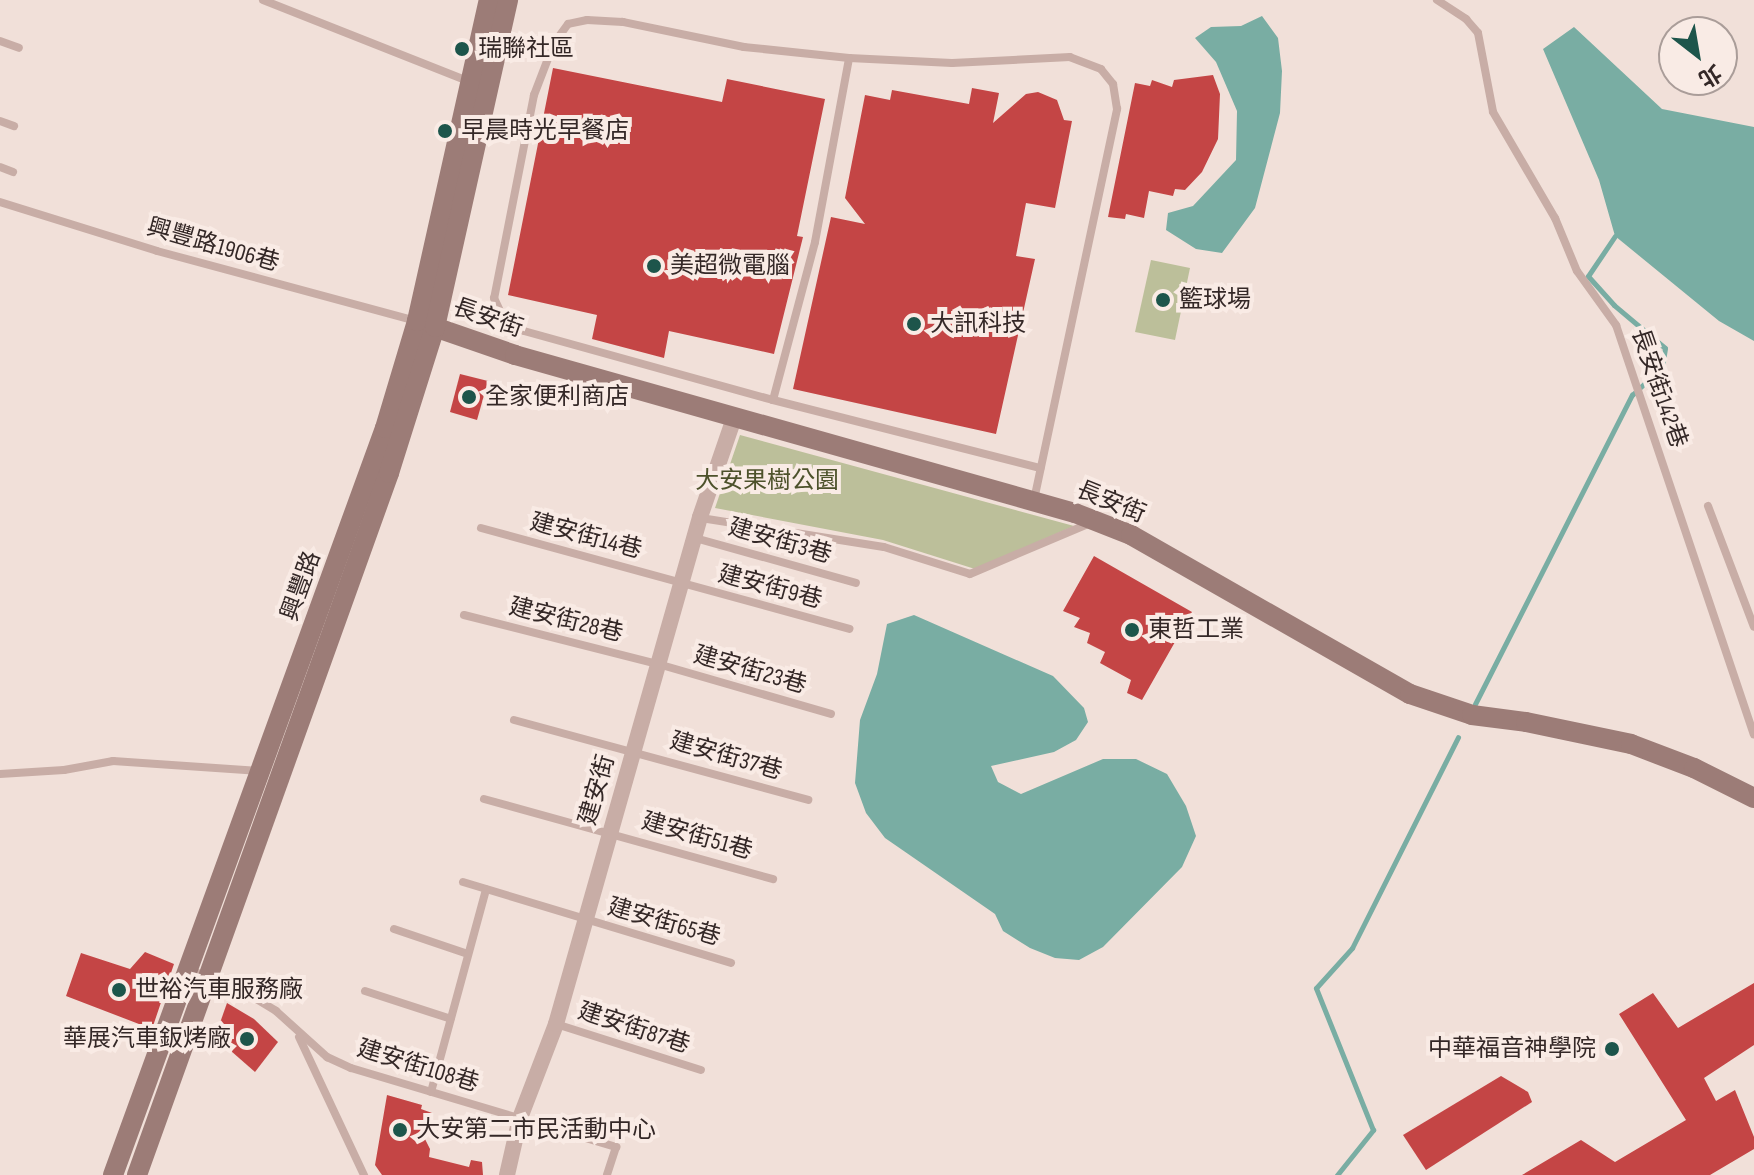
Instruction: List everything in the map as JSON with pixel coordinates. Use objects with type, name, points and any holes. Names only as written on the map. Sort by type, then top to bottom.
[{"type":"main road","name":"興豐路","points":[[113,1175],[385,428],[426,324],[470,82],[489,0]]},
{"type":"main road","name":"興豐路","points":[[137,1175],[389,473],[508,0]]},
{"type":"main road","name":"長安街","points":[[426,324],[515,355],[1034,501],[1095,521],[1131,535],[1430,703],[1472,715],[1526,722],[1631,744],[1694,768],[1754,798]]},
{"type":"street","name":"建安街","points":[[507,1175],[520,1118],[556,1024],[694,537],[734,418]]},
{"type":"lane","points":[[263,0],[470,82]]},
{"type":"lane","name":"長安街142巷","points":[[1437,0],[1466,19],[1478,33],[1493,112],[1555,218],[1577,271],[1616,325],[1754,734]]},
{"type":"lane","points":[[1034,501],[1117,109],[1113,84],[1101,69],[1070,57],[952,63],[849,58],[744,47],[623,22],[587,20],[568,24],[554,43],[534,95],[494,298],[502,315],[524,331],[773,400],[1040,468]]},
{"type":"lane","points":[[0,41],[19,48]]},
{"type":"lane","points":[[773,400],[815,242],[849,58]]},
{"type":"lane","points":[[0,121],[14,126]]},
{"type":"lane","points":[[0,167],[13,172]]},
{"type":"lane","name":"興豐路1906巷","points":[[0,202],[172,255],[426,324]]},
{"type":"lane","points":[[1708,506],[1754,627]]},
{"type":"lane","points":[[700,517],[884,547],[970,574],[1095,521]]},
{"type":"lane","name":"建安街14巷","points":[[481,528],[681,583]]},
{"type":"lane","name":"建安街3巷","points":[[694,537],[856,583]]},
{"type":"lane","name":"建安街9巷","points":[[681,583],[849,629]]},
{"type":"lane","name":"建安街28巷","points":[[464,615],[658,664]]},
{"type":"lane","name":"建安街23巷","points":[[658,664],[831,714]]},
{"type":"lane","name":"建安街37巷","points":[[514,720],[808,800]]},
{"type":"lane","points":[[0,774],[64,770],[113,761],[261,771]]},
{"type":"lane","name":"建安街51巷","points":[[484,799],[773,879]]},
{"type":"lane","name":"建安街65巷","points":[[463,882],[731,963]]},
{"type":"lane","points":[[431,1092],[486,889]]},
{"type":"lane","points":[[394,929],[468,954]]},
{"type":"lane","name":"建安街108巷","points":[[188,969],[210,976],[276,1011],[327,1057],[351,1068],[616,1147],[607,1175]]},
{"type":"lane","points":[[365,991],[451,1019]]},
{"type":"lane","name":"建安街87巷","points":[[556,1024],[701,1070]]},
{"type":"lane","points":[[297,1033],[364,1175]]},
{"type":"green space","name":"籃球場","points":[[1151,260],[1190,268],[1175,340],[1135,332]]},
{"type":"green space","name":"大安果樹公園","points":[[740,435],[1074,526],[975,569],[883,540],[715,508]]},
{"type":"water","points":[[1262,16],[1278,38],[1282,71],[1280,113],[1255,208],[1222,253],[1196,249],[1166,230],[1168,213],[1193,206],[1236,160],[1237,111],[1216,62],[1195,38],[1211,27],[1241,26]]},
{"type":"water","points":[[1574,27],[1662,109],[1754,127],[1754,341],[1719,321],[1615,236],[1599,180],[1543,49]]},
{"type":"water","points":[[914,615],[1053,676],[1084,708],[1088,722],[1076,740],[1054,752],[991,766],[998,782],[1021,794],[1103,759],[1136,759],[1167,774],[1186,806],[1196,836],[1182,867],[1103,947],[1079,960],[1055,958],[1030,948],[1003,931],[995,914],[885,838],[866,813],[855,783],[860,720],[877,674],[887,624]]},
{"type":"building","points":[[553,68],[722,102],[727,79],[825,99],[797,236],[803,237],[774,354],[669,331],[664,358],[592,339],[597,315],[508,295]]},
{"type":"building","points":[[1213,75],[1220,94],[1218,139],[1202,172],[1185,190],[1175,189],[1173,196],[1149,191],[1144,218],[1126,214],[1125,219],[1108,217],[1135,83],[1150,86],[1152,80],[1172,87],[1174,80]]},
{"type":"building","points":[[972,88],[999,93],[993,123],[1026,94],[1038,92],[1057,100],[1064,120],[1072,121],[1055,208],[1026,203],[1016,256],[1035,259],[996,434],[793,389],[831,217],[865,224],[845,198],[865,95],[890,100],[892,90],[969,104]]},
{"type":"building","name":"全家便利商店","points":[[460,374],[488,381],[477,420],[450,412]]},
{"type":"building","name":"東哲工業","points":[[1094,556],[1192,612],[1142,700],[1127,693],[1131,680],[1100,663],[1105,652],[1087,643],[1090,633],[1074,627],[1080,618],[1063,611]]},
{"type":"building","name":"世裕汽車服務廠","points":[[145,952],[174,964],[152,1029],[66,996],[81,953],[130,969]]},
{"type":"building","points":[[1754,983],[1754,1045],[1704,1078],[1716,1101],[1735,1090],[1754,1137],[1754,1149],[1710,1175],[1522,1175],[1581,1140],[1615,1162],[1686,1120],[1619,1014],[1653,993],[1678,1028]]},
{"type":"building","name":"華展汽車鈑烤廠","points":[[227,1003],[254,1019],[278,1042],[255,1072],[215,1037]]},
{"type":"building","points":[[1501,1076],[1528,1092],[1532,1102],[1426,1170],[1403,1135]]},
{"type":"building","name":"大安第二市民活動中心","points":[[387,1095],[422,1105],[421,1109],[432,1113],[424,1137],[430,1149],[429,1157],[469,1167],[471,1160],[482,1162],[483,1175],[382,1175],[375,1165]]},
{"type":"waterway","points":[[1475,704],[1632,395],[1662,367],[1665,348],[1614,305],[1588,276],[1615,236]]},
{"type":"waterway","points":[[1337,1175],[1373,1130],[1316,988],[1352,948],[1458,737]]},
{"type":"place","name":"瑞聯社區","points":[[462,49]]},
{"type":"place","name":"早晨時光早餐店","points":[[445,131]]},
{"type":"place","name":"美超微電腦","points":[[654,266]]},
{"type":"place","name":"籃球場","points":[[1163,300]]},
{"type":"place","name":"大訊科技","points":[[914,324]]},
{"type":"place","name":"全家便利商店","points":[[469,397]]},
{"type":"place","name":"東哲工業","points":[[1132,630]]},
{"type":"place","name":"世裕汽車服務廠","points":[[119,990]]},
{"type":"place","name":"華展汽車鈑烤廠","points":[[247,1039]]},
{"type":"place","name":"中華福音神學院","points":[[1612,1049]]},
{"type":"place","name":"大安第二市民活動中心","points":[[400,1130]]}]
